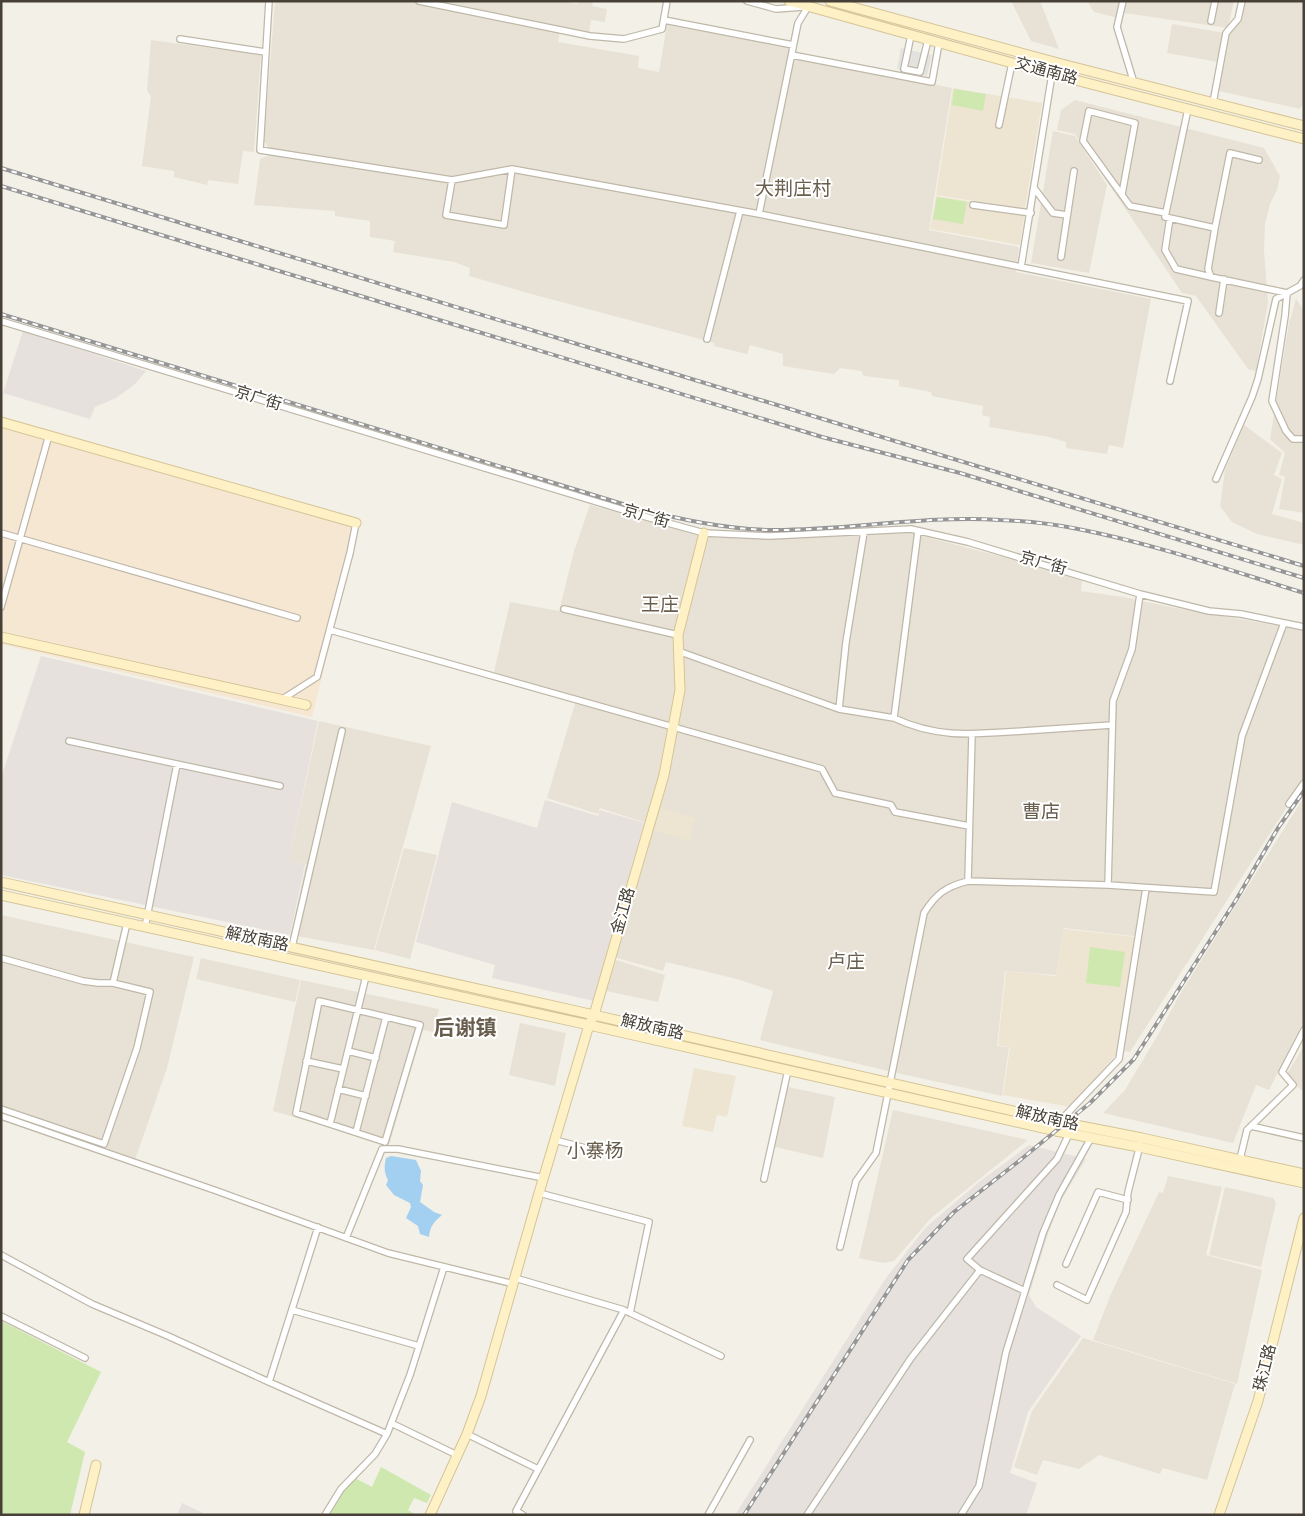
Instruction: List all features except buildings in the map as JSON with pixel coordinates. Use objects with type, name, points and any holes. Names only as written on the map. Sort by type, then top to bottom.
[{"type":"main road","name":"交通南路","points":[[789,1],[809,3],[999,60],[1304,139]]},
{"type":"main road","name":"交通南路","points":[[830,1],[1134,83],[1304,126]]},
{"type":"main road","points":[[999,60],[1002,48]]},
{"type":"main road","points":[[1,422],[356,523]]},
{"type":"main road","name":"金江路","points":[[430,1515],[481,1396],[539,1193],[594,1015],[664,775],[680,690],[678,635],[704,533]]},
{"type":"main road","points":[[1,637],[306,706]]},
{"type":"main road","name":"解放南路","points":[[1,882],[891,1082],[1304,1183]]},
{"type":"main road","name":"解放南路","points":[[1,895],[590,1025],[1070,1134],[1240,1159],[1304,1174]]},
{"type":"main road","name":"珠江路","points":[[1219,1515],[1258,1401],[1304,1218]]},
{"type":"main road","points":[[84,1515],[96,1465]]},
{"type":"street","points":[[269,1],[260,150],[452,180],[512,169],[740,210],[1188,301],[1170,381]]},
{"type":"street","points":[[419,1],[590,36],[624,39],[662,29],[667,1]]},
{"type":"street","points":[[747,1],[776,9],[809,3]]},
{"type":"street","points":[[1122,1],[1117,27],[1134,83]]},
{"type":"street","points":[[1211,21],[1215,1]]},
{"type":"street","points":[[1213,103],[1226,33],[1238,19],[1242,1]]},
{"type":"street","points":[[759,214],[798,23],[809,3]]},
{"type":"street","points":[[664,20],[793,45]]},
{"type":"street","points":[[911,35],[904,69],[920,72],[928,40]]},
{"type":"street","points":[[180,39],[265,52]]},
{"type":"street","points":[[792,55],[932,82],[939,43]]},
{"type":"street","points":[[999,125],[1012,63]]},
{"type":"street","points":[[1021,267],[1052,74]]},
{"type":"street","points":[[1188,109],[1168,216],[1165,250],[1176,270],[1287,293]]},
{"type":"street","points":[[1122,194],[1135,122],[1089,111],[1083,142],[1130,206],[1215,228]]},
{"type":"street","points":[[1211,277],[1208,269],[1230,153],[1259,160]]},
{"type":"street","points":[[452,180],[446,215],[504,225],[512,169]]},
{"type":"street","points":[[1061,257],[1074,171]]},
{"type":"street","points":[[1034,188],[1053,213],[1067,215]]},
{"type":"street","points":[[973,204],[1030,213]]},
{"type":"street","points":[[707,339],[740,210]]},
{"type":"street","points":[[1219,313],[1224,279]]},
{"type":"street","points":[[1216,479],[1258,379],[1276,299],[1300,286],[1304,280]]},
{"type":"street","points":[[1287,293],[1272,400],[1286,431],[1293,438],[1304,439]]},
{"type":"street","name":"京广街","points":[[1,321],[632,513],[704,533],[770,536],[911,529],[968,542],[1140,594],[1208,611],[1241,614],[1304,626]]},
{"type":"street","points":[[1,607],[49,435]]},
{"type":"street","points":[[280,700],[318,677],[356,523]]},
{"type":"street","points":[[894,718],[918,531]]},
{"type":"street","points":[[839,709],[846,642],[864,532]]},
{"type":"street","points":[[1,533],[298,618]]},
{"type":"street","points":[[1108,885],[1113,701],[1132,649],[1140,594]]},
{"type":"street","points":[[564,609],[678,635]]},
{"type":"street","points":[[840,1247],[856,1181],[876,1153],[924,913],[933,899],[941,892],[957,884],[968,882],[1108,885],[1214,892],[1242,736],[1284,623]]},
{"type":"street","points":[[330,630],[822,769],[835,793],[891,805],[894,812],[969,826]]},
{"type":"street","points":[[678,651],[839,709],[894,718],[923,730],[942,734],[972,735],[1112,725]]},
{"type":"street","points":[[292,947],[342,731]]},
{"type":"street","points":[[968,882],[972,735]]},
{"type":"street","points":[[69,741],[280,786]]},
{"type":"street","points":[[145,927],[177,764]]},
{"type":"street","points":[[1289,804],[1304,783]]},
{"type":"street","points":[[1059,1122],[1119,1059],[1146,888]]},
{"type":"street","points":[[113,983],[127,923]]},
{"type":"street","points":[[1,958],[83,981],[113,983],[150,992],[137,1048],[104,1144],[1,1109]]},
{"type":"street","points":[[330,1124],[366,976]]},
{"type":"street","points":[[319,1001],[386,1017],[420,1025],[385,1142],[296,1113],[319,1001]]},
{"type":"street","points":[[356,1132],[386,1017]]},
{"type":"street","points":[[1240,1159],[1247,1130],[1293,1086],[1282,1072],[1304,1030]]},
{"type":"street","points":[[348,1051],[376,1058]]},
{"type":"street","points":[[306,1061],[343,1069]]},
{"type":"street","points":[[764,1180],[788,1070]]},
{"type":"street","points":[[338,1089],[366,1096]]},
{"type":"street","points":[[1,1116],[318,1227],[388,1254],[514,1281],[627,1311],[721,1356]]},
{"type":"street","points":[[1251,1126],[1304,1138]]},
{"type":"street","points":[[1025,1291],[980,1270],[966,1258],[1057,1159],[1070,1134]]},
{"type":"street","points":[[961,1515],[979,1486],[1006,1352],[1043,1233],[1059,1195],[1092,1138]]},
{"type":"street","points":[[555,1140],[593,1150]]},
{"type":"street","points":[[1058,1285],[1087,1300],[1126,1212],[1140,1143]]},
{"type":"street","points":[[346,1238],[382,1150],[398,1149],[544,1178]]},
{"type":"street","points":[[1066,1264],[1098,1192],[1128,1200]]},
{"type":"street","points":[[523,1515],[516,1511],[627,1311],[649,1222],[539,1193]]},
{"type":"street","points":[[269,1382],[318,1227]]},
{"type":"street","points":[[1,1255],[92,1304],[387,1434]]},
{"type":"street","points":[[325,1515],[340,1489],[375,1454],[387,1434],[410,1375],[444,1267]]},
{"type":"street","points":[[807,1515],[912,1358],[980,1270]]},
{"type":"street","points":[[292,1310],[419,1346]]},
{"type":"street","points":[[1,1316],[85,1358]]},
{"type":"street","points":[[391,1423],[457,1455]]},
{"type":"street","points":[[466,1434],[538,1469]]},
{"type":"street","points":[[708,1515],[750,1440]]},
{"type":"shaded area","points":[[275,1],[561,1],[578,4],[579,1],[593,1],[592,6],[607,9],[605,22],[591,20],[589,33],[561,26],[558,42],[639,56],[638,68],[659,72],[667,25],[789,47],[788,56],[952,88],[929,230],[1019,247],[1016,272],[1151,299],[1123,448],[1109,445],[1107,454],[1066,448],[1066,442],[1049,437],[989,427],[990,417],[982,415],[983,406],[932,396],[931,392],[899,386],[899,380],[864,376],[861,371],[840,368],[834,374],[783,366],[783,354],[750,345],[747,354],[714,346],[714,343],[704,340],[469,276],[470,268],[454,262],[393,252],[395,241],[370,237],[370,221],[335,216],[335,211],[254,205],[260,159],[268,156],[269,148],[264,141]]},
{"type":"shaded area","points":[[1011,1],[1040,1],[1059,49],[1031,41]]},
{"type":"shaded area","points":[[1087,1],[1234,1],[1228,28],[1124,13],[1122,19],[1094,12]]},
{"type":"shaded area","points":[[1239,1],[1304,1],[1304,104],[1300,109],[1219,91],[1224,63],[1167,53],[1172,24],[1225,33],[1235,21]]},
{"type":"shaded area","points":[[151,40],[261,55],[254,152],[243,151],[238,184],[208,180],[207,185],[174,177],[174,171],[142,166],[151,96],[147,91]]},
{"type":"shaded area","points":[[901,48],[932,55],[927,76],[897,69]]},
{"type":"shaded area","points":[[953,88],[1042,103],[1025,209],[936,195]]},
{"type":"shaded area","points":[[1075,100],[1264,148],[1280,176],[1265,224],[1264,250],[1268,302],[1256,371],[1248,369],[1196,296],[1182,293],[1075,134],[1057,130],[1061,110]]},
{"type":"shaded area","points":[[1053,131],[1075,136],[1107,185],[1089,273],[1031,263]]},
{"type":"shaded area","points":[[936,196],[1025,210],[1020,245],[930,229]]},
{"type":"shaded area","points":[[1296,299],[1304,310],[1304,513],[1279,509],[1285,477],[1279,475],[1285,453],[1270,439],[1289,323]]},
{"type":"shaded area","points":[[23,331],[146,371],[135,384],[116,398],[95,407],[90,419],[3,393]]},
{"type":"shaded area","points":[[1,416],[361,519],[312,717],[1,644]]},
{"type":"shaded area","points":[[1244,425],[1282,453],[1274,475],[1282,479],[1272,514],[1304,523],[1304,545],[1257,534],[1232,522],[1220,506],[1225,470]]},
{"type":"shaded area","points":[[590,505],[709,537],[758,539],[910,533],[1033,565],[1082,581],[1081,591],[1123,597],[1304,631],[1304,780],[1130,1052],[1123,1051],[1141,937],[1064,928],[1056,975],[1005,971],[997,1046],[1009,1047],[1002,1096],[760,1040],[773,991],[737,979],[666,962],[663,971],[614,957],[652,825],[600,808],[598,814],[547,798],[577,697],[494,672],[510,602],[559,611],[574,551]]},
{"type":"shaded area","points":[[41,656],[318,721],[289,860],[305,864],[290,935],[1,875],[1,778]]},
{"type":"shaded area","points":[[319,721],[431,746],[374,950],[291,935],[306,864],[289,860]]},
{"type":"shaded area","points":[[1304,797],[1304,1021],[1269,1090],[1256,1085],[1233,1143],[1103,1113],[1125,1090],[1180,994]]},
{"type":"shaded area","points":[[545,800],[598,816],[600,810],[644,823],[594,1001],[492,978],[495,965],[416,942],[452,802],[537,828]]},
{"type":"shaded area","points":[[661,808],[695,818],[689,841],[654,830]]},
{"type":"shaded area","points":[[404,848],[437,855],[410,959],[375,950]]},
{"type":"shaded area","points":[[1,915],[194,957],[167,1068],[135,1160],[1,1114]]},
{"type":"shaded area","points":[[1064,929],[1135,937],[1116,1055],[1070,1107],[1003,1095],[1010,1047],[998,1045],[1006,971],[1056,976]]},
{"type":"shaded area","points":[[201,958],[300,980],[295,1002],[196,979]]},
{"type":"shaded area","points":[[616,960],[665,975],[658,1002],[606,991]]},
{"type":"shaded area","points":[[301,980],[439,1009],[433,1032],[423,1030],[389,1145],[273,1111]]},
{"type":"shaded area","points":[[520,1023],[566,1033],[555,1086],[509,1075]]},
{"type":"shaded area","points":[[1304,1046],[1304,1092],[1287,1074]]},
{"type":"shaded area","points":[[694,1068],[736,1076],[727,1117],[717,1115],[713,1132],[682,1126]]},
{"type":"shaded area","points":[[788,1087],[835,1097],[823,1158],[775,1147]]},
{"type":"shaded area","points":[[893,1110],[1028,1140],[931,1218],[894,1261],[883,1263],[859,1258]]},
{"type":"shaded area","points":[[1029,1145],[1086,1159],[1061,1200],[1029,1295],[1036,1307],[1081,1336],[1028,1412],[1010,1473],[1037,1483],[1026,1515],[735,1515],[886,1278],[926,1227],[979,1182]]},
{"type":"shaded area","points":[[1168,1176],[1222,1187],[1206,1255],[1262,1270],[1237,1384],[1093,1340],[1111,1294],[1159,1192],[1163,1193]]},
{"type":"shaded area","points":[[1225,1187],[1273,1198],[1276,1203],[1261,1267],[1209,1255]]},
{"type":"shaded area","points":[[1083,1338],[1235,1384],[1207,1480],[1163,1468],[1160,1474],[1099,1455],[1079,1469],[1043,1460],[1037,1475],[1014,1467],[1032,1411]]},
{"type":"shaded area","points":[[182,1503],[207,1515],[177,1515]]},
{"type":"green space","points":[[954,89],[986,94],[983,111],[952,105]]},
{"type":"green space","points":[[937,197],[967,202],[963,224],[933,219]]},
{"type":"green space","points":[[1090,947],[1125,952],[1120,987],[1086,983]]},
{"type":"green space","points":[[1,1321],[101,1372],[67,1442],[85,1452],[70,1515],[1,1515]]},
{"type":"green space","points":[[381,1467],[431,1495],[427,1503],[414,1498],[408,1510],[416,1515],[330,1515],[346,1487],[355,1478],[372,1487]]},
{"type":"water","points":[[391,1156],[416,1160],[421,1171],[420,1181],[423,1185],[420,1202],[442,1215],[433,1224],[429,1237],[420,1234],[418,1226],[406,1218],[411,1207],[410,1203],[394,1195],[386,1185],[388,1180],[385,1172],[385,1161],[386,1158]]},
{"type":"railway","points":[[1,168],[1304,566]]},
{"type":"railway","points":[[1,186],[822,437],[960,473],[1304,578]]},
{"type":"railway","points":[[1,314],[636,508],[685,520],[719,526],[770,530],[799,530],[913,521],[971,519],[1039,523],[1078,529],[1135,542],[1304,593]]},
{"type":"railway","points":[[744,1515],[908,1260],[954,1212],[1090,1103],[1134,1059],[1236,900],[1278,828],[1304,791]]},
{"type":"district","name":"大荆庄村","points":[[793,190]]},
{"type":"district","name":"王庄","points":[[660,606]]},
{"type":"district","name":"曹店","points":[[1041,813]]},
{"type":"district","name":"卢庄","points":[[846,963]]},
{"type":"district","name":"后谢镇","points":[[465,1029]]},
{"type":"district","name":"小寨杨","points":[[595,1152]]}]
